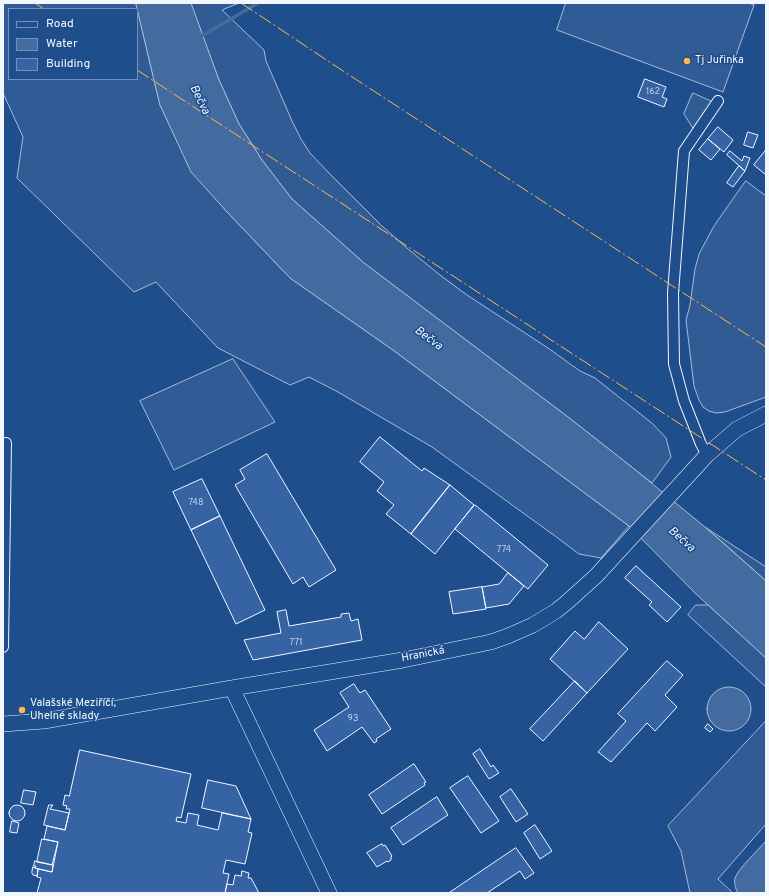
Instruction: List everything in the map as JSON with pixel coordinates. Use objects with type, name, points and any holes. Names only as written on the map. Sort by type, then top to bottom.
[{"type":"street","points":[[707,455],[701,444],[684,401],[674,364],[673,293],[684,150],[718,101]]},
{"type":"street","name":"Hranická","points":[[3,724],[44,721],[403,660],[508,636],[533,625],[566,603],[596,576],[707,455],[737,429],[766,414]]},
{"type":"street","points":[[3,443],[6,443],[3,647]]},
{"type":"street","points":[[232,688],[329,893]]},
{"type":"shaded area","points":[[3,3],[136,3],[137,8],[8,8],[8,80],[138,80],[138,12],[160,105],[192,172],[229,214],[290,278],[393,350],[629,526],[601,558],[579,554],[432,447],[338,392],[309,377],[290,385],[218,348],[156,282],[134,292],[17,178],[23,137],[3,93]]},
{"type":"shaded area","points":[[191,3],[239,3],[222,10],[264,50],[266,61],[301,139],[310,153],[382,226],[440,275],[467,295],[548,348],[580,371],[595,378],[653,424],[666,438],[671,457],[652,483],[568,417],[364,263],[292,199],[262,160],[239,124],[219,80]]},
{"type":"shaded area","name":"Tj Juřinka","points":[[566,3],[749,3],[754,5],[723,92],[557,30]]},
{"type":"shaded area","points":[[693,93],[713,102],[694,130],[684,114]]},
{"type":"shaded area","points":[[746,181],[766,196],[766,397],[725,412],[716,413],[703,407],[694,386],[686,320],[699,254],[714,226]]},
{"type":"shaded area","points":[[233,359],[275,422],[174,470],[140,401]]},
{"type":"shaded area","points":[[705,527],[766,567],[766,581],[727,546]]},
{"type":"shaded area","points":[[696,605],[708,605],[766,658],[766,687],[688,615]]},
{"type":"shaded area","points":[[766,721],[766,824],[718,879],[733,893],[690,893],[681,851],[668,826]]},
{"type":"water","name":"Bečva","points":[[136,3],[191,3],[219,80],[239,124],[262,160],[292,199],[364,263],[633,468],[705,527],[766,581],[766,658],[695,593],[629,526],[393,350],[290,278],[191,172],[160,105]]},
{"type":"water","points":[[729,687],[741,691],[747,697],[751,709],[747,721],[741,727],[729,731],[717,727],[711,721],[707,709],[711,697],[717,691]]},
{"type":"water","points":[[766,841],[766,893],[738,893],[735,887],[735,878],[737,874],[744,864]]},
{"type":"building","points":[[645,79],[666,87],[662,97],[667,99],[664,107],[638,97]]},
{"type":"building","points":[[718,127],[733,140],[724,152],[708,139]]},
{"type":"building","points":[[748,132],[758,135],[753,148],[744,145]]},
{"type":"building","points":[[708,139],[720,149],[711,160],[699,150]]},
{"type":"building","points":[[766,150],[766,175],[754,165]]},
{"type":"building","points":[[730,151],[742,161],[744,156],[750,158],[745,171],[727,155]]},
{"type":"building","points":[[739,166],[745,171],[733,187],[727,183]]},
{"type":"building","points":[[380,437],[422,471],[424,468],[450,485],[411,534],[386,514],[394,505],[377,491],[384,482],[360,462]]},
{"type":"building","points":[[267,454],[336,570],[309,587],[303,577],[293,584],[235,485],[245,479],[240,470]]},
{"type":"building","points":[[202,479],[220,516],[191,530],[173,492]]},
{"type":"building","points":[[450,485],[474,505],[435,554],[411,534]]},
{"type":"building","points":[[475,505],[548,565],[528,589],[455,529]]},
{"type":"building","points":[[220,516],[265,610],[236,624],[191,530]]},
{"type":"building","points":[[636,566],[681,607],[667,622],[649,605],[652,602],[625,578]]},
{"type":"building","points":[[508,573],[524,586],[509,604],[486,608],[482,587],[499,584]]},
{"type":"building","points":[[482,587],[486,609],[453,614],[449,592]]},
{"type":"building","points":[[286,610],[289,626],[341,617],[341,614],[349,613],[351,621],[358,619],[362,640],[253,660],[244,640],[281,633],[277,612]]},
{"type":"building","points":[[599,622],[628,649],[587,693],[550,659],[575,631],[584,639]]},
{"type":"building","points":[[667,661],[683,675],[665,695],[677,707],[655,731],[647,723],[611,762],[598,752],[626,721],[618,714]]},
{"type":"building","points":[[575,681],[587,693],[543,741],[530,729]]},
{"type":"building","points":[[354,684],[360,693],[365,690],[391,729],[376,739],[377,741],[374,743],[362,727],[327,751],[314,730],[349,707],[340,693]]},
{"type":"building","points":[[708,724],[713,729],[710,732],[705,728]]},
{"type":"building","points":[[480,749],[491,767],[493,765],[499,773],[489,779],[473,754]]},
{"type":"building","points":[[80,750],[191,774],[181,818],[177,817],[176,821],[186,823],[188,813],[199,815],[197,825],[218,830],[222,813],[251,819],[248,832],[252,833],[245,864],[226,860],[223,873],[229,874],[225,893],[37,893],[41,878],[37,877],[38,869],[52,872],[58,842],[44,839],[47,826],[65,830],[70,809],[66,809],[67,806],[63,805],[65,795],[69,796]]},
{"type":"building","points":[[414,764],[426,782],[424,783],[425,785],[382,814],[369,795]]},
{"type":"building","points":[[468,776],[499,821],[481,833],[450,788]]},
{"type":"building","points":[[208,780],[236,786],[251,819],[202,808]]},
{"type":"building","points":[[511,789],[528,814],[516,822],[500,797]]},
{"type":"building","points":[[24,790],[36,792],[33,805],[21,803]]},
{"type":"building","points":[[437,797],[448,815],[403,845],[391,828]]},
{"type":"building","points":[[17,805],[23,807],[25,813],[23,819],[17,821],[11,819],[9,813],[11,807]]},
{"type":"building","points":[[49,805],[53,805],[50,809],[69,813],[65,830],[44,825]]},
{"type":"building","points":[[12,821],[19,823],[17,833],[10,832]]},
{"type":"building","points":[[535,825],[552,851],[540,859],[524,833]]},
{"type":"building","points":[[42,839],[58,842],[52,865],[37,862]]},
{"type":"building","points":[[382,844],[383,846],[385,845],[392,856],[391,860],[377,867],[367,853]]},
{"type":"building","points":[[516,848],[534,873],[525,879],[520,871],[487,893],[449,893]]},
{"type":"building","points":[[35,861],[53,865],[52,872],[35,868]]},
{"type":"building","points":[[33,867],[38,869],[37,876],[33,875],[32,873]]},
{"type":"building","points":[[242,871],[249,873],[248,878],[251,878],[258,893],[225,893],[227,884],[233,885],[235,875],[241,876]]},
{"type":"waterway","points":[[200,37],[258,3]]},
{"type":"power","points":[[35,3],[42,8]]},
{"type":"power","points":[[241,3],[766,347]]},
{"type":"power","points":[[138,71],[766,480]]},
{"type":"place","name":"Tj Juřinka","points":[[687,61]]},
{"type":"place","name":"Valašské Meziříčí, Uhelné sklady","points":[[22,710]]}]
